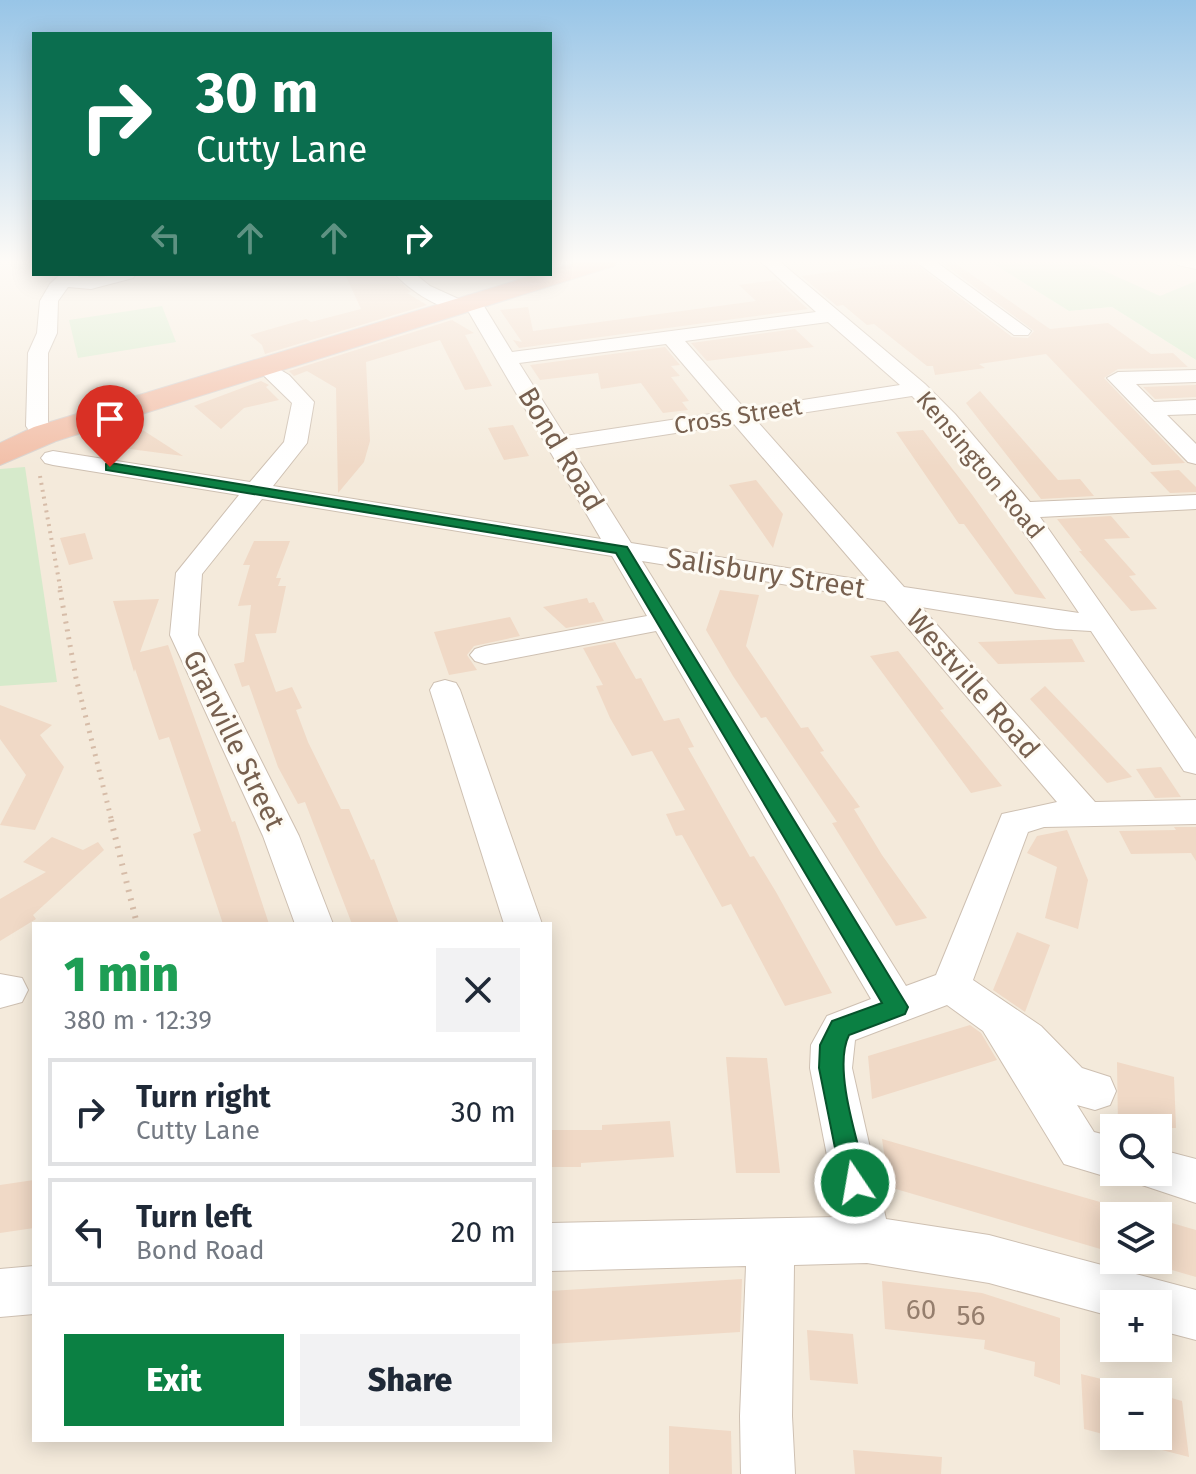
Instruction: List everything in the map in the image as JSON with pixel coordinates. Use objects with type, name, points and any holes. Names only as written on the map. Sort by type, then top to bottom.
[{"type":"highway","points":[[0,455],[45,452],[264,366],[382,330]]},
{"type":"street","points":[[45,452],[37,426],[38,353],[47,330]]},
{"type":"street","name":"Bond Road","points":[[485,330],[507,359],[897,1007]]},
{"type":"street","points":[[507,359],[724,330]]},
{"type":"street","name":"Kensington Road","points":[[851,330],[947,419],[1023,510],[1196,763]]},
{"type":"street","name":"Westville Road","points":[[671,337],[1086,814]]},
{"type":"street","name":"Granville Street","points":[[264,366],[282,379],[303,402],[295,443],[189,573],[184,635],[281,836],[313,922]]},
{"type":"street","points":[[1196,376],[1118,378],[1196,457]]},
{"type":"street","name":"Cross Street","points":[[558,444],[917,389]]},
{"type":"street","points":[[1148,409],[1196,407]]},
{"type":"street","name":"Salisbury Street","points":[[45,452],[254,490],[622,550],[1056,620],[1101,623]]},
{"type":"street","points":[[1023,510],[1196,502]]},
{"type":"street","points":[[485,655],[665,621]]},
{"type":"street","points":[[445,690],[522,922]]},
{"type":"street","points":[[867,1240],[831,1068],[832,1045],[841,1028],[951,986],[1014,823],[1044,815],[1196,812]]},
{"type":"street","points":[[951,986],[1026,1039],[1069,1084],[1095,1091]]},
{"type":"street","points":[[997,1018],[1080,1149],[1100,1154]]},
{"type":"street","points":[[1172,1174],[1196,1181]]},
{"type":"street","points":[[768,1474],[766,1416],[771,1240]]},
{"type":"street","points":[[552,1247],[867,1240],[989,1259],[1104,1290]]},
{"type":"street","points":[[0,1293],[32,1290]]},
{"type":"street","points":[[1172,1308],[1196,1315]]},
{"type":"path","points":[[45,452],[76,678],[137,922]]},
{"type":"shaded area","points":[[0,330],[1148,330],[1196,360],[1196,1474],[0,1474]]},
{"type":"green space","points":[[71,330],[171,330],[176,342],[78,358]]},
{"type":"green space","points":[[1148,330],[1196,330],[1196,360]]},
{"type":"green space","points":[[25,467],[57,682],[0,686],[0,469]]},
{"type":"building","points":[[268,330],[345,330],[265,354],[262,345],[250,335]]},
{"type":"building","points":[[421,330],[469,330],[474,333],[465,335],[492,386],[465,390],[440,340],[366,362],[370,441],[364,462],[338,493],[336,388],[307,371],[294,376],[289,371]]},
{"type":"building","points":[[514,330],[654,330],[519,348],[513,340],[522,342]]},
{"type":"building","points":[[796,330],[814,347],[707,361],[691,343]]},
{"type":"building","points":[[881,330],[1003,330],[1012,337],[1028,338],[1032,330],[1117,330],[1151,354],[1173,353],[1188,367],[1118,369],[1104,378],[1185,463],[1152,465],[1046,354],[979,364],[985,368],[935,375],[933,366],[927,366]]},
{"type":"building","points":[[665,347],[680,365],[671,366],[680,376],[671,377],[689,401],[682,402],[688,410],[663,413],[641,383],[601,389],[598,373],[540,380],[530,365]]},
{"type":"building","points":[[261,381],[269,385],[266,387],[279,400],[244,408],[221,429],[194,406]]},
{"type":"building","points":[[1196,385],[1196,397],[1155,399],[1143,387]]},
{"type":"building","points":[[980,391],[1058,480],[1080,479],[1094,496],[1041,499],[966,403]]},
{"type":"building","points":[[513,425],[529,456],[504,460],[488,428]]},
{"type":"building","points":[[138,427],[183,456],[92,444]]},
{"type":"building","points":[[923,430],[1046,599],[1015,594],[964,524],[959,524],[896,432]]},
{"type":"building","points":[[1179,470],[1196,487],[1196,492],[1170,493],[1150,472]]},
{"type":"building","points":[[756,480],[783,514],[773,548],[729,485]]},
{"type":"building","points":[[1111,516],[1130,538],[1104,539],[1136,575],[1129,576],[1157,609],[1131,611],[1079,551],[1082,551],[1057,519]]},
{"type":"building","points":[[85,533],[93,559],[69,565],[60,538]]},
{"type":"building","points":[[254,541],[290,541],[276,578],[281,578],[278,586],[286,586],[276,633],[255,634],[276,692],[292,687],[302,708],[296,710],[308,742],[341,809],[349,809],[371,860],[374,859],[398,922],[351,922],[305,802],[298,804],[278,767],[249,685],[242,687],[234,664],[244,662],[251,605],[238,606],[250,565],[243,565]]},
{"type":"building","points":[[720,590],[759,595],[746,646],[801,728],[808,727],[824,751],[820,752],[860,807],[854,809],[882,855],[927,918],[896,926],[832,823],[837,822],[766,717],[761,718],[733,676],[706,630]]},
{"type":"building","points":[[587,598],[589,603],[594,602],[604,621],[566,628],[543,607]]},
{"type":"building","points":[[159,599],[140,652],[168,645],[232,822],[235,821],[268,922],[222,922],[193,834],[201,831],[169,737],[159,740],[113,601]]},
{"type":"building","points":[[510,617],[520,636],[474,646],[467,655],[477,670],[449,675],[434,632]]},
{"type":"building","points":[[1072,639],[1085,662],[998,664],[978,642]]},
{"type":"building","points":[[615,642],[636,679],[641,678],[664,721],[679,718],[694,747],[688,748],[750,857],[754,856],[776,892],[832,993],[785,1006],[731,904],[722,907],[682,835],[676,836],[666,814],[685,810],[652,751],[632,756],[610,718],[596,686],[603,685],[583,648]]},
{"type":"building","points":[[898,651],[944,709],[940,710],[1002,786],[971,793],[870,656]]},
{"type":"building","points":[[1045,686],[1132,777],[1107,783],[1030,699]]},
{"type":"building","points":[[0,705],[52,725],[40,735],[64,767],[35,830],[0,825],[26,775],[0,739]]},
{"type":"building","points":[[1161,767],[1181,797],[1155,798],[1136,769]]},
{"type":"building","points":[[1174,827],[1196,827],[1196,861],[1191,853],[1131,854],[1119,831],[1176,830]]},
{"type":"building","points":[[1067,830],[1088,880],[1078,929],[1045,918],[1057,867],[1027,853],[1037,836]]},
{"type":"building","points":[[52,837],[83,850],[98,842],[104,850],[33,915],[36,919],[0,941],[0,899],[46,872],[23,862]]},
{"type":"building","points":[[1017,932],[1050,945],[1025,1012],[993,990]]},
{"type":"building","points":[[970,1025],[981,1033],[997,1060],[872,1099],[868,1056]]},
{"type":"building","points":[[726,1057],[767,1058],[780,1173],[736,1173]]},
{"type":"building","points":[[1117,1062],[1174,1077],[1176,1128],[1172,1128],[1172,1114],[1118,1114]]},
{"type":"building","points":[[670,1121],[674,1157],[552,1167],[552,1130],[602,1130],[602,1125]]},
{"type":"building","points":[[882,1139],[1100,1202],[1100,1249],[889,1187]]},
{"type":"building","points":[[32,1180],[32,1228],[0,1233],[0,1185]]},
{"type":"building","points":[[1172,1223],[1196,1230],[1196,1277],[1172,1270]]},
{"type":"building","points":[[742,1279],[740,1332],[552,1344],[552,1291]]},
{"type":"building","points":[[882,1281],[982,1293],[1060,1318],[1060,1385],[1034,1376],[1035,1362],[984,1349],[985,1340],[885,1329]]},
{"type":"building","points":[[807,1330],[853,1334],[858,1384],[810,1380]]},
{"type":"building","points":[[1081,1374],[1100,1379],[1100,1433],[1084,1429]]},
{"type":"building","points":[[1172,1398],[1182,1401],[1189,1457],[1162,1450],[1172,1450]]},
{"type":"building","points":[[669,1426],[731,1431],[732,1474],[669,1474]]},
{"type":"building","points":[[853,1450],[942,1457],[941,1474],[855,1474]]},
{"type":"route","points":[[110,467],[622,550],[897,1007],[841,1028],[832,1045],[831,1068],[855,1183]]}]
